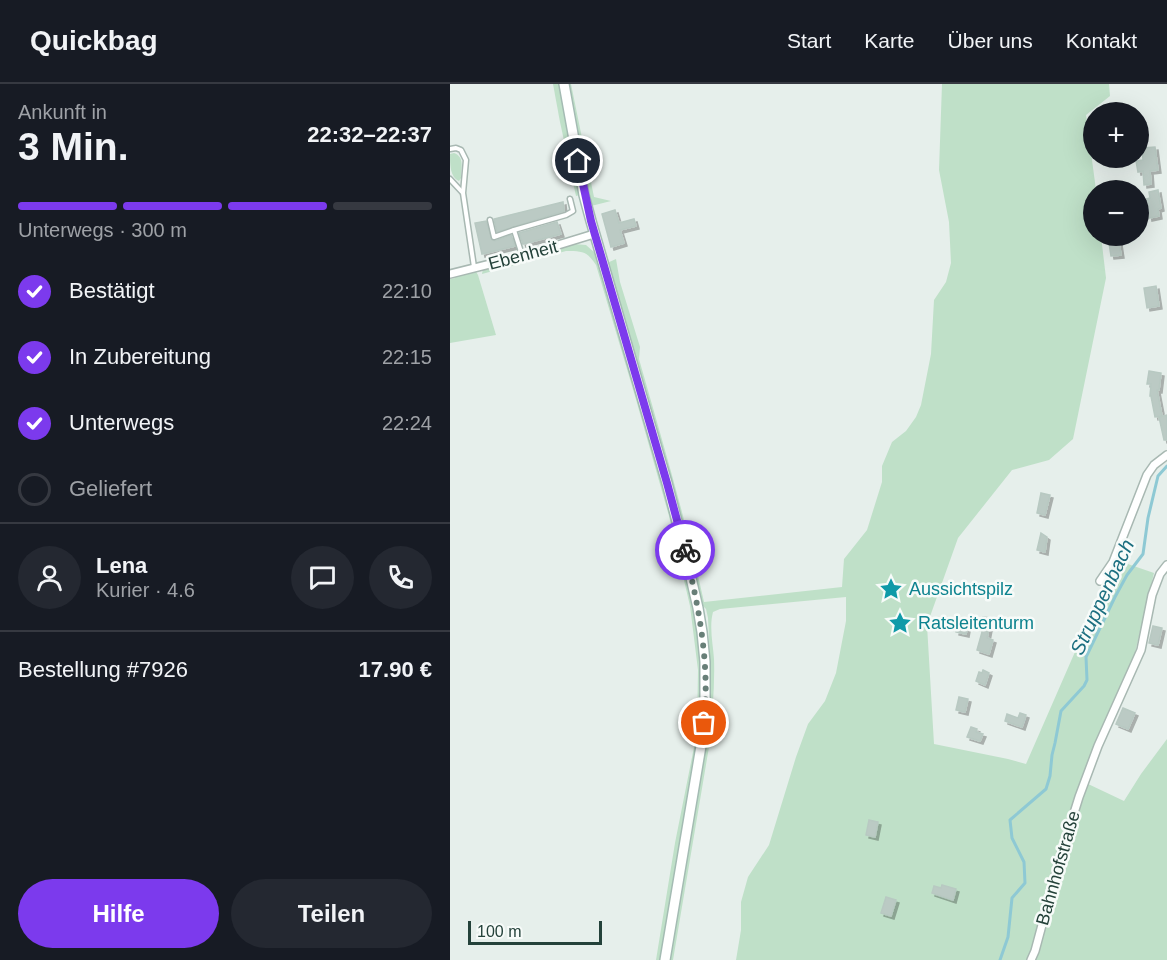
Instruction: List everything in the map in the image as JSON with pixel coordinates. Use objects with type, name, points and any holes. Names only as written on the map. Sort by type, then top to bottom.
[{"type":"main road","points":[[564,84],[584,195],[667,483],[702,632],[705,662],[702,740],[665,960]]},
{"type":"street","name":"Ebenheit","points":[[450,274],[522,256],[594,234]]},
{"type":"street","points":[[1100,581],[1113,562],[1147,475],[1154,465],[1167,455]]},
{"type":"street","name":"Bahnhofstraße","points":[[1031,960],[1086,776],[1141,650],[1152,595],[1160,574],[1167,565]]},
{"type":"lane","points":[[450,149],[461,150],[466,160],[463,193],[474,268]]},
{"type":"lane","points":[[450,179],[463,193]]},
{"type":"lane","points":[[490,220],[494,237],[566,215],[573,211],[570,199]]},
{"type":"lane","points":[[513,230],[522,256]]},
{"type":"green space","points":[[553,84],[560,84],[580,195],[576,196],[560,122]]},
{"type":"green space","points":[[569,84],[571,84],[594,197],[611,201],[591,206]]},
{"type":"green space","points":[[942,84],[1109,84],[1110,96],[1102,102],[1083,102],[1083,168],[1093,168],[1095,180],[1083,180],[1083,246],[1102,246],[1106,278],[1073,439],[1049,460],[1012,470],[958,538],[927,625],[934,744],[1026,764],[1085,629],[1122,562],[1154,573],[1134,657],[1081,781],[1032,950],[1027,960],[736,960],[741,930],[741,902],[748,877],[769,845],[808,724],[825,701],[836,673],[846,621],[846,597],[720,609],[713,612],[711,630],[714,680],[710,741],[673,960],[669,960],[707,741],[711,683],[708,618],[706,609],[702,605],[672,483],[607,263],[616,259],[620,282],[640,347],[639,359],[682,510],[704,602],[842,587],[844,559],[867,530],[882,482],[882,466],[892,442],[906,431],[921,405],[931,354],[934,300],[946,282],[951,263],[949,222],[939,170]]},
{"type":"green space","points":[[454,153],[460,157],[462,163],[459,181],[451,170],[450,154]]},
{"type":"green space","points":[[574,244],[586,245],[595,253],[681,553],[693,606],[701,663],[701,707],[698,733],[660,960],[656,960],[675,843],[697,732],[698,670],[690,606],[669,516],[593,260],[584,253],[566,251],[482,274],[483,268]]},
{"type":"green space","points":[[475,270],[496,335],[450,343],[450,279],[455,278],[455,274]]},
{"type":"green space","points":[[1167,739],[1167,960],[1034,960],[1086,783],[1124,801]]},
{"type":"building","points":[[1149,147],[1155,147],[1158,170],[1150,171],[1151,184],[1149,184],[1149,180],[1144,180],[1143,171],[1138,172],[1137,168],[1149,168]]},
{"type":"building","points":[[1158,190],[1161,208],[1158,209],[1159,216],[1149,218],[1150,198],[1149,192]]},
{"type":"building","points":[[563,202],[564,211],[497,232],[494,219]]},
{"type":"building","points":[[615,210],[619,223],[634,219],[636,226],[620,230],[624,243],[611,247],[602,214]]},
{"type":"building","points":[[486,221],[492,240],[511,235],[515,246],[482,254],[475,223]]},
{"type":"building","points":[[557,222],[561,234],[523,244],[519,233]]},
{"type":"building","points":[[1109,246],[1120,246],[1121,255],[1111,256]]},
{"type":"building","points":[[1156,286],[1159,306],[1147,308],[1144,288]]},
{"type":"building","points":[[1149,371],[1161,373],[1159,390],[1157,390],[1162,416],[1155,417],[1150,396],[1151,384],[1147,384]]},
{"type":"building","points":[[1167,415],[1167,440],[1164,440],[1159,417]]},
{"type":"building","points":[[1041,493],[1050,495],[1045,515],[1037,513]]},
{"type":"building","points":[[1041,533],[1047,537],[1045,552],[1037,550]]},
{"type":"building","points":[[983,617],[991,618],[987,638],[993,640],[989,654],[977,650],[984,625],[982,624]]},
{"type":"building","points":[[958,621],[968,623],[966,634],[956,632]]},
{"type":"building","points":[[1153,626],[1162,628],[1158,645],[1149,643]]},
{"type":"building","points":[[983,670],[989,673],[985,685],[976,681],[979,672],[982,673]]},
{"type":"building","points":[[959,697],[968,699],[965,712],[956,710]]},
{"type":"building","points":[[1123,708],[1135,713],[1128,729],[1116,724]]},
{"type":"building","points":[[1020,713],[1026,715],[1022,727],[1005,721],[1007,714],[1018,718]]},
{"type":"building","points":[[971,727],[983,734],[980,741],[967,737]]},
{"type":"building","points":[[869,820],[878,822],[875,837],[866,835]]},
{"type":"building","points":[[942,885],[956,889],[953,900],[932,893],[934,886],[941,888]]},
{"type":"building","points":[[886,897],[896,900],[891,916],[881,913]]},
{"type":"waterway","name":"Struppenbach","points":[[1000,960],[1008,937],[1012,898],[1025,883],[1024,862],[1012,838],[1010,820],[1046,789],[1061,711],[1084,686],[1087,680],[1086,657],[1127,575],[1143,554],[1148,518],[1158,476],[1167,466]]},
{"type":"way so far","points":[[685,550],[702,632],[706,683],[704,723]]},
{"type":"place","name":"Aussichtspilz","points":[[891,589]]},
{"type":"place","name":"Ratsleitenturm","points":[[900,623]]},
{"type":"route","points":[[578,161],[591,221],[685,550]]}]
